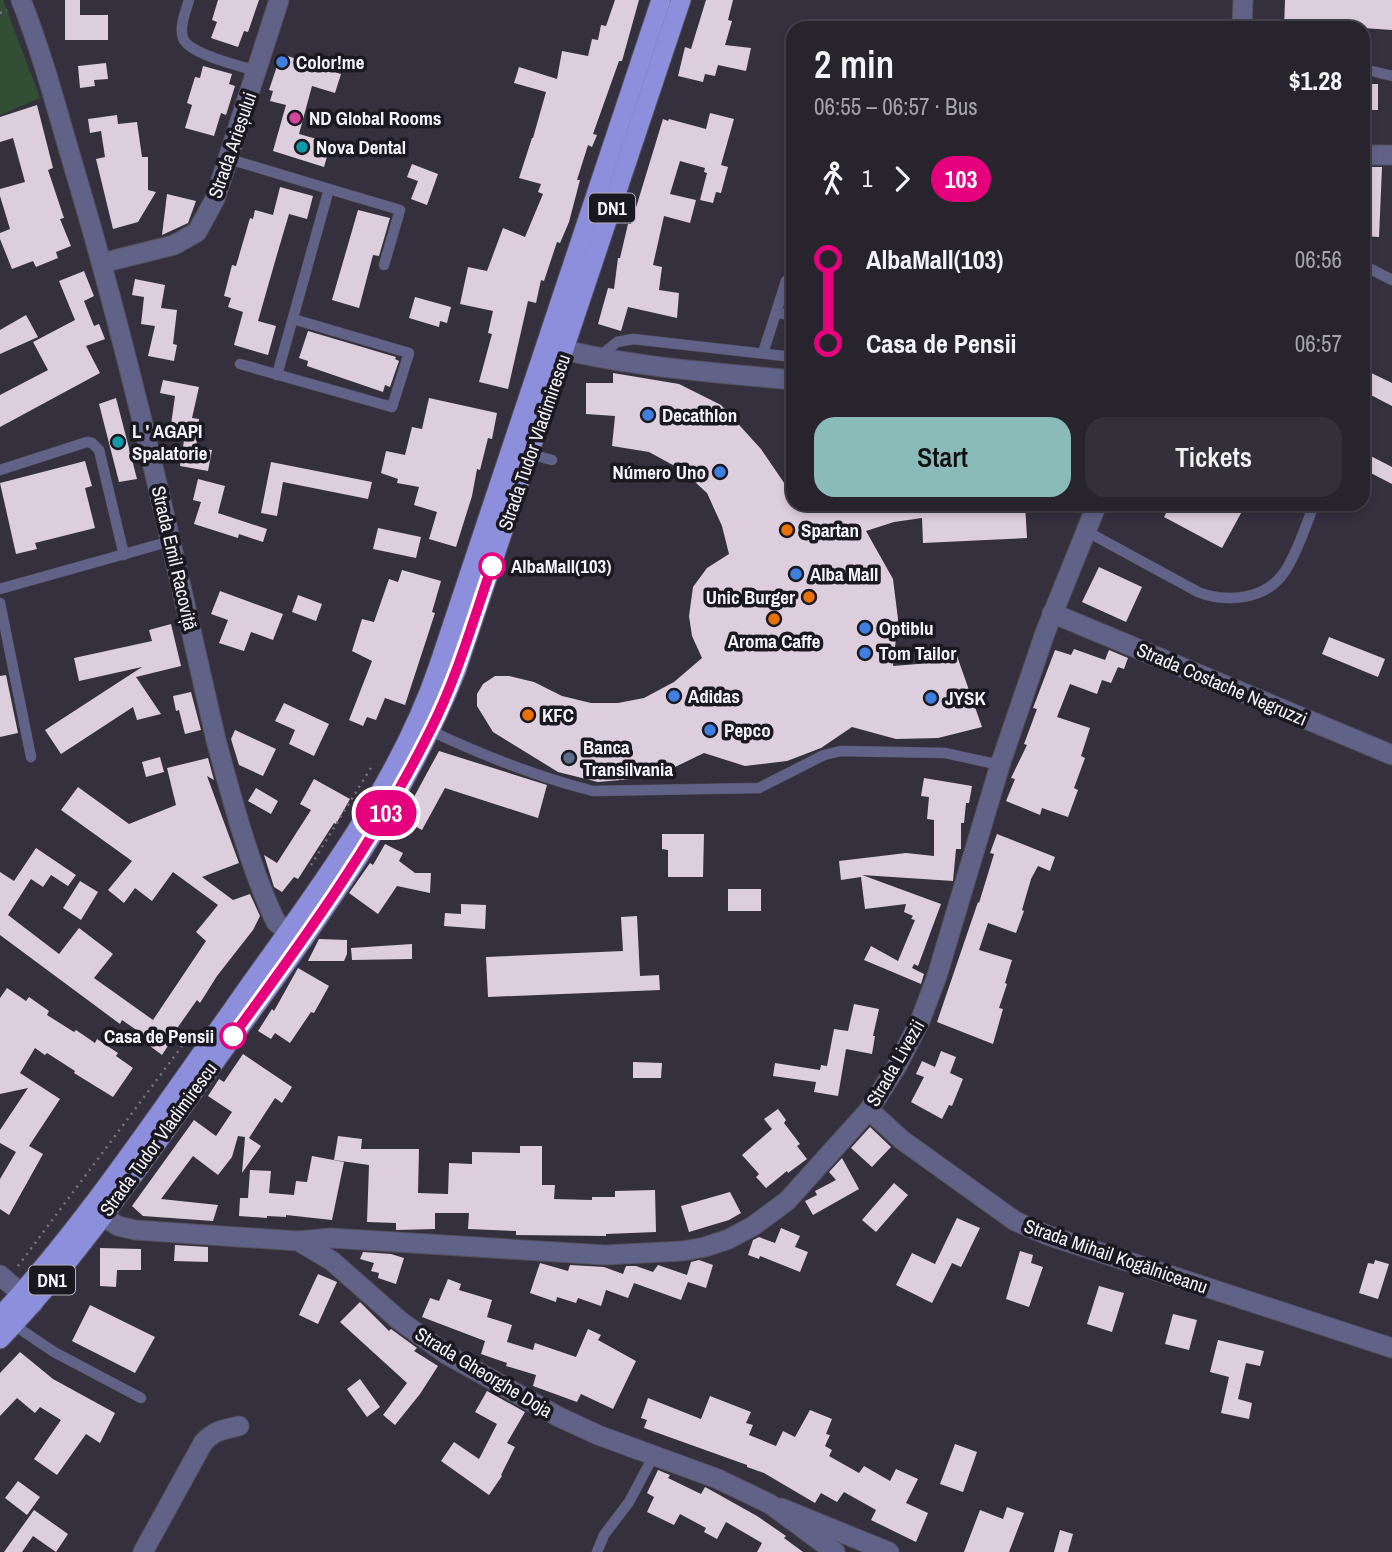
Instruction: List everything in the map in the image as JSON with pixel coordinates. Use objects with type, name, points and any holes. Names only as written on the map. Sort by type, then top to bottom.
[{"type":"main road","name":"Strada Tudor Vladimirescu","points":[[5,1327],[16,1288],[95,1212],[295,937],[375,832],[431,730],[456,671],[530,454],[556,348],[661,0]]},
{"type":"main road","name":"Strada Tudor Vladimirescu","points":[[295,937],[415,726],[556,348],[681,0]]},
{"type":"street","name":"Strada Emil Racoviță","points":[[21,0],[37,43],[102,263],[152,454],[228,785],[263,892],[276,922],[295,937]]},
{"type":"street","name":"Strada Arieșului","points":[[102,263],[174,245],[197,232],[215,199],[279,0]]},
{"type":"street","points":[[1242,21],[1243,0]]},
{"type":"street","points":[[1370,155],[1392,155]]},
{"type":"street","points":[[556,348],[682,369],[786,379]]},
{"type":"street","name":"Strada Livezii","points":[[298,1241],[331,1238],[605,1255],[705,1247],[729,1239],[754,1226],[787,1201],[869,1110],[897,1066],[920,1021],[937,976],[1000,765],[1052,612],[1094,511]]},
{"type":"street","name":"Strada Costache Negruzzi","points":[[1052,612],[1392,755]]},
{"type":"street","name":"Strada Mihail Kogălniceanu","points":[[869,1110],[902,1140],[1015,1221],[1047,1235],[1392,1348]]},
{"type":"street","name":"Strada Gheorghe Doja","points":[[95,1212],[118,1226],[135,1230],[298,1241],[332,1261],[399,1320],[446,1354],[559,1417],[598,1435],[718,1479],[770,1504],[888,1552]]},
{"type":"street","points":[[143,1552],[204,1443],[220,1430],[239,1426]]},
{"type":"street","points":[[770,1504],[835,1552]]},
{"type":"lane","points":[[189,0],[182,24],[183,38],[191,49],[257,71]]},
{"type":"lane","points":[[1370,71],[1392,76]]},
{"type":"lane","points":[[229,159],[400,209],[384,265]]},
{"type":"lane","points":[[277,374],[329,189]]},
{"type":"lane","points":[[1370,269],[1392,280]]},
{"type":"lane","points":[[763,353],[786,281]]},
{"type":"lane","points":[[777,313],[786,314]]},
{"type":"lane","points":[[240,364],[392,407],[409,353],[293,319]]},
{"type":"lane","points":[[600,357],[617,342],[632,339],[786,356]]},
{"type":"lane","points":[[0,470],[87,442],[92,443],[99,450],[124,555]]},
{"type":"lane","points":[[530,454],[552,460]]},
{"type":"lane","points":[[1084,530],[1206,596],[1238,598],[1261,592],[1274,584],[1284,573],[1311,511]]},
{"type":"lane","points":[[0,589],[171,541]]},
{"type":"lane","points":[[0,603],[31,757]]},
{"type":"lane","points":[[431,730],[480,752],[568,785],[593,791],[759,788],[824,755],[841,751],[945,753],[1000,765]]},
{"type":"lane","points":[[5,1327],[141,1398]]},
{"type":"lane","points":[[597,1552],[604,1535],[629,1502],[654,1454]]},
{"type":"path","points":[[304,875],[376,760]]},
{"type":"path","points":[[16,1288],[194,1030]]},
{"type":"green space","points":[[0,0],[3,0],[40,98],[0,115]]},
{"type":"building","points":[[65,0],[80,0],[80,15],[108,15],[108,40],[65,40]]},
{"type":"building","points":[[218,0],[259,0],[248,32],[244,31],[238,47],[211,38],[217,22],[212,20]]},
{"type":"building","points":[[615,0],[639,0],[622,61],[619,61],[593,134],[597,135],[592,147],[588,145],[577,180],[580,180],[569,222],[560,243],[557,242],[544,281],[541,280],[536,303],[528,301],[508,389],[479,382],[492,334],[488,333],[493,311],[460,304],[468,267],[487,271],[503,228],[525,237],[543,194],[538,192],[541,184],[519,178],[546,92],[514,83],[519,67],[557,79],[562,51],[588,56],[592,39],[598,40],[601,25],[606,26]]},
{"type":"building","points":[[706,0],[733,0],[728,20],[732,21],[725,45],[751,48],[746,71],[718,65],[715,76],[705,74],[703,82],[678,76],[685,47],[691,49]]},
{"type":"building","points":[[1285,0],[1392,0],[1392,30],[1370,28],[1370,21],[1284,21]]},
{"type":"building","points":[[281,54],[341,74],[335,93],[312,86],[299,134],[331,143],[324,167],[273,151],[286,105],[270,101],[273,91],[269,90]]},
{"type":"building","points":[[106,63],[108,79],[94,80],[95,86],[80,88],[78,66]]},
{"type":"building","points":[[203,66],[232,74],[229,84],[235,86],[226,115],[221,113],[214,136],[185,128],[192,105],[187,103],[195,77],[200,78]]},
{"type":"building","points":[[1370,84],[1378,84],[1378,110],[1370,110]]},
{"type":"building","points":[[37,105],[53,168],[48,170],[64,218],[60,219],[71,246],[56,252],[58,258],[36,267],[33,261],[12,269],[0,239],[0,233],[10,229],[0,189],[25,182],[13,138],[0,142],[0,117]]},
{"type":"building","points":[[710,113],[734,119],[721,165],[728,167],[721,193],[716,192],[713,203],[700,200],[707,173],[704,172],[705,168],[680,161],[670,194],[696,200],[690,223],[664,216],[653,265],[662,267],[659,290],[679,293],[677,318],[628,307],[621,331],[598,324],[608,288],[614,289],[618,258],[663,119],[706,129]]},
{"type":"building","points":[[117,115],[118,124],[137,122],[142,157],[148,157],[148,190],[156,192],[138,222],[113,229],[96,159],[105,157],[101,131],[90,133],[88,119]]},
{"type":"building","points":[[412,164],[438,174],[427,205],[411,199],[418,181],[407,177]]},
{"type":"building","points":[[1370,167],[1382,167],[1379,237],[1370,236]]},
{"type":"building","points":[[280,187],[313,196],[307,219],[289,214],[258,321],[276,326],[268,355],[234,345],[243,312],[228,307],[231,298],[224,296],[232,265],[236,266],[250,218],[253,219],[255,210],[273,215]]},
{"type":"building","points":[[167,194],[196,201],[188,223],[162,235]]},
{"type":"building","points":[[358,210],[390,218],[379,256],[373,255],[359,308],[332,300]]},
{"type":"building","points":[[84,271],[94,296],[84,301],[94,326],[99,324],[105,339],[86,346],[100,373],[0,427],[0,395],[48,370],[33,342],[75,320],[59,281]]},
{"type":"building","points":[[135,279],[165,285],[161,308],[177,310],[174,361],[148,356],[155,326],[141,324],[144,297],[132,295]]},
{"type":"building","points":[[415,297],[451,307],[447,323],[440,321],[439,327],[409,318]]},
{"type":"building","points":[[26,315],[38,337],[0,354],[0,330]]},
{"type":"building","points":[[308,331],[396,357],[399,361],[390,387],[385,385],[383,392],[307,366],[308,361],[299,358]]},
{"type":"building","points":[[1370,372],[1392,383],[1392,406],[1370,395]]},
{"type":"building","name":"Alba Mall","points":[[613,373],[679,384],[721,405],[761,449],[786,486],[786,511],[1025,511],[1027,538],[923,543],[922,518],[894,522],[866,531],[893,579],[898,619],[893,666],[930,663],[957,656],[982,727],[938,738],[896,739],[852,727],[821,748],[787,761],[745,766],[704,753],[675,767],[632,779],[598,782],[558,772],[493,732],[477,706],[477,694],[483,684],[495,676],[509,676],[534,682],[562,696],[591,703],[618,703],[644,698],[674,682],[702,658],[692,636],[689,616],[693,587],[707,568],[729,554],[722,526],[707,493],[682,470],[649,452],[612,446],[615,416],[586,414],[586,383],[613,383]]},
{"type":"building","points":[[163,380],[199,387],[192,418],[199,419],[196,448],[212,450],[208,471],[180,466],[185,434],[170,432],[175,396],[160,393]]},
{"type":"building","name":"L ' AGAPI Spalatorie","points":[[116,398],[137,479],[119,482],[99,404]]},
{"type":"building","points":[[429,398],[497,413],[492,439],[488,438],[480,470],[477,469],[472,496],[456,547],[429,539],[437,512],[414,505],[419,487],[397,483],[398,479],[381,473],[386,451],[405,455],[412,427],[422,429]]},
{"type":"building","points":[[1370,456],[1392,467],[1392,484],[1370,473]]},
{"type":"building","points":[[85,461],[92,486],[85,488],[95,528],[35,543],[37,549],[16,554],[0,483]]},
{"type":"building","points":[[271,462],[372,482],[368,499],[283,482],[277,516],[261,513]]},
{"type":"building","points":[[198,479],[225,486],[218,513],[267,529],[263,542],[239,534],[238,538],[194,524],[201,502],[193,500]]},
{"type":"building","points":[[1167,511],[1242,511],[1222,548],[1164,517]]},
{"type":"building","points":[[378,528],[421,537],[416,558],[373,549]]},
{"type":"building","points":[[1099,567],[1142,587],[1126,622],[1082,602]]},
{"type":"building","points":[[402,570],[441,581],[432,612],[435,613],[405,705],[385,698],[376,720],[367,717],[363,726],[349,720],[372,661],[352,651],[362,619],[374,622],[389,579],[398,582]]},
{"type":"building","points":[[220,591],[283,614],[273,640],[251,632],[244,651],[219,643],[228,620],[211,614]]},
{"type":"building","points":[[298,595],[322,604],[316,621],[292,612]]},
{"type":"building","points":[[171,624],[181,666],[136,677],[161,714],[137,720],[133,707],[61,754],[45,730],[142,667],[79,681],[74,658],[152,641],[149,630]]},
{"type":"building","points":[[1329,637],[1385,659],[1378,677],[1322,654]]},
{"type":"building","points":[[1074,649],[1105,660],[1109,650],[1128,658],[1124,669],[1118,667],[1111,683],[1102,680],[1097,694],[1070,684],[1057,717],[1090,728],[1081,756],[1085,758],[1074,788],[1078,790],[1068,817],[1042,808],[1040,815],[1006,801],[1015,779],[1011,778],[1027,745],[1024,744],[1037,709],[1033,708],[1055,650],[1071,655]]},
{"type":"building","points":[[6,675],[18,733],[0,737],[0,676]]},
{"type":"building","points":[[191,692],[201,730],[185,734],[173,696]]},
{"type":"building","points":[[284,703],[329,724],[314,756],[289,744],[295,730],[275,721]]},
{"type":"building","points":[[235,730],[276,749],[263,776],[239,765],[231,739]]},
{"type":"building","points":[[439,751],[547,785],[538,818],[445,788],[422,830],[402,819]]},
{"type":"building","points":[[160,757],[164,772],[146,777],[142,762]]},
{"type":"building","points":[[208,758],[214,780],[207,776],[239,863],[202,877],[233,900],[250,894],[260,916],[253,930],[217,976],[200,1003],[197,1000],[173,1034],[175,1035],[162,1055],[142,1040],[145,1036],[122,1020],[120,1024],[0,935],[0,872],[14,881],[36,848],[76,875],[68,886],[51,875],[43,887],[31,879],[8,915],[59,954],[79,928],[113,954],[94,978],[153,1020],[206,941],[196,932],[218,905],[173,872],[152,901],[135,888],[124,903],[108,890],[132,861],[61,810],[78,787],[129,824],[176,805],[167,768]]},
{"type":"building","points":[[924,778],[972,786],[969,803],[966,803],[964,823],[961,823],[961,849],[956,849],[953,881],[862,875],[941,904],[918,966],[914,964],[912,968],[924,974],[921,984],[864,960],[871,946],[898,961],[915,920],[904,912],[906,904],[865,909],[861,877],[841,880],[839,861],[906,853],[934,856],[934,820],[927,819],[929,797],[921,796]]},
{"type":"building","points":[[314,779],[350,799],[298,879],[294,877],[282,892],[274,887],[264,855],[277,863],[311,810],[300,804]]},
{"type":"building","points":[[256,788],[278,801],[271,814],[248,801]]},
{"type":"building","points":[[662,834],[704,834],[703,877],[668,877],[668,850],[662,849]]},
{"type":"building","points":[[997,834],[1055,857],[1050,871],[1038,866],[1031,879],[1016,933],[988,923],[979,950],[1012,960],[993,1044],[937,1022],[979,903],[994,854],[990,853]]},
{"type":"building","points":[[385,844],[403,853],[399,861],[415,873],[431,873],[430,893],[397,886],[378,914],[349,893],[370,863],[373,865]]},
{"type":"building","points":[[80,881],[98,892],[81,920],[63,908]]},
{"type":"building","points":[[728,889],[761,889],[761,911],[728,911]]},
{"type":"building","points":[[461,904],[486,905],[485,929],[444,926],[445,913],[461,914]]},
{"type":"building","points":[[637,916],[640,976],[659,975],[660,990],[488,997],[486,957],[623,951],[621,917]]},
{"type":"building","points":[[319,939],[347,940],[344,961],[308,961]]},
{"type":"building","points":[[412,944],[412,959],[352,960],[351,948]]},
{"type":"building","points":[[298,968],[329,986],[314,1013],[311,1012],[290,1043],[275,1033],[271,1039],[258,1031],[272,1009],[274,1011]]},
{"type":"building","points":[[7,988],[26,1001],[29,997],[49,1011],[47,1015],[74,1032],[76,1030],[95,1043],[97,1039],[118,1053],[116,1056],[133,1068],[113,1097],[47,1053],[45,1055],[35,1048],[20,1073],[60,1099],[29,1146],[43,1154],[9,1215],[0,1209],[0,1179],[16,1152],[0,1143],[0,1130],[28,1088],[0,1094],[0,998]]},
{"type":"building","points":[[854,1004],[879,1009],[872,1054],[846,1049],[838,1096],[814,1092],[816,1082],[773,1076],[775,1063],[820,1070],[821,1065],[827,1066],[834,1029],[848,1031]]},
{"type":"building","points":[[941,1051],[956,1057],[950,1073],[963,1079],[952,1106],[949,1105],[942,1119],[911,1102],[924,1077],[916,1074],[922,1061],[935,1067]]},
{"type":"building","points":[[243,1054],[292,1087],[282,1103],[275,1098],[249,1138],[261,1146],[242,1173],[245,1137],[238,1136],[232,1157],[218,1175],[193,1156],[161,1199],[218,1205],[213,1221],[143,1216],[132,1206],[194,1120],[216,1136],[232,1112],[208,1096],[219,1079],[224,1082]]},
{"type":"building","points":[[633,1062],[662,1063],[661,1078],[633,1078]]},
{"type":"building","points":[[778,1109],[786,1120],[784,1123],[800,1144],[797,1146],[807,1159],[766,1188],[756,1177],[759,1174],[742,1155],[772,1129],[764,1119]]},
{"type":"building","points":[[870,1127],[891,1147],[872,1167],[851,1148]]},
{"type":"building","points":[[338,1136],[362,1139],[361,1149],[419,1149],[418,1193],[448,1194],[449,1163],[472,1164],[472,1152],[520,1153],[520,1146],[542,1146],[542,1185],[555,1185],[554,1199],[592,1200],[592,1197],[615,1197],[615,1191],[655,1190],[656,1232],[606,1236],[516,1235],[516,1231],[468,1229],[469,1213],[435,1213],[435,1229],[396,1230],[396,1223],[367,1222],[369,1165],[334,1160]]},
{"type":"building","points":[[312,1156],[344,1162],[332,1220],[286,1215],[267,1218],[239,1216],[240,1198],[248,1198],[250,1170],[271,1171],[269,1193],[294,1195],[296,1181],[307,1182]]},
{"type":"building","points":[[842,1158],[859,1189],[813,1215],[805,1201],[817,1195],[815,1191],[836,1180],[829,1172]]},
{"type":"building","points":[[894,1183],[908,1195],[876,1232],[862,1220]]},
{"type":"building","points":[[730,1192],[741,1213],[729,1220],[689,1232],[681,1206]]},
{"type":"building","points":[[957,1218],[980,1228],[961,1267],[952,1263],[932,1303],[896,1285],[912,1253],[935,1264]]},
{"type":"building","points":[[781,1228],[800,1236],[795,1247],[808,1252],[800,1272],[760,1256],[759,1259],[748,1255],[753,1240],[759,1237],[775,1243]]},
{"type":"building","points":[[175,1245],[208,1247],[208,1262],[174,1261]]},
{"type":"building","points":[[100,1248],[141,1249],[141,1270],[117,1270],[116,1287],[100,1286]]},
{"type":"building","points":[[1020,1251],[1033,1255],[1031,1263],[1043,1267],[1029,1307],[1006,1299]]},
{"type":"building","points":[[363,1252],[404,1258],[396,1284],[378,1278],[379,1273],[371,1271],[374,1263],[360,1259]]},
{"type":"building","points":[[699,1260],[713,1265],[706,1288],[688,1282],[681,1300],[634,1283],[628,1298],[606,1290],[601,1306],[578,1298],[576,1303],[557,1297],[556,1302],[530,1293],[540,1263],[568,1271],[570,1265],[604,1267],[623,1274],[626,1266],[636,1266],[653,1272],[658,1265],[687,1275],[691,1262]]},
{"type":"building","points":[[1375,1260],[1389,1264],[1378,1299],[1359,1293],[1368,1263],[1374,1264]]},
{"type":"building","points":[[318,1274],[337,1282],[318,1324],[299,1315]]},
{"type":"building","points":[[448,1279],[461,1284],[459,1290],[492,1300],[487,1317],[512,1325],[507,1342],[533,1350],[535,1343],[576,1357],[588,1329],[601,1335],[598,1340],[636,1361],[613,1409],[581,1394],[577,1402],[533,1386],[536,1375],[506,1366],[507,1363],[481,1354],[485,1341],[422,1317],[430,1298],[439,1301]]},
{"type":"building","points":[[1099,1286],[1124,1293],[1112,1332],[1087,1324]]},
{"type":"building","points":[[360,1302],[389,1331],[391,1329],[417,1348],[414,1351],[438,1366],[395,1425],[383,1415],[407,1383],[340,1322]]},
{"type":"building","points":[[90,1305],[155,1337],[135,1373],[72,1341]]},
{"type":"building","points":[[1173,1314],[1197,1320],[1189,1350],[1165,1344]]},
{"type":"building","points":[[1218,1340],[1264,1351],[1260,1366],[1246,1363],[1238,1399],[1252,1403],[1249,1419],[1221,1413],[1229,1377],[1210,1372]]},
{"type":"building","points":[[20,1352],[53,1379],[115,1413],[100,1443],[86,1434],[57,1475],[34,1459],[61,1420],[40,1407],[35,1413],[17,1398],[0,1416],[0,1373]]},
{"type":"building","points":[[360,1379],[380,1407],[367,1417],[347,1389]]},
{"type":"building","points":[[487,1391],[525,1412],[507,1443],[515,1447],[502,1476],[489,1495],[441,1461],[454,1442],[479,1459],[497,1424],[475,1412]]},
{"type":"building","points":[[710,1396],[751,1412],[746,1423],[753,1425],[749,1435],[776,1446],[783,1431],[795,1437],[810,1410],[832,1419],[825,1446],[832,1450],[829,1456],[859,1473],[864,1466],[890,1481],[896,1469],[918,1479],[906,1503],[928,1513],[916,1542],[871,1520],[876,1510],[844,1492],[837,1502],[821,1493],[815,1503],[747,1465],[644,1428],[647,1420],[641,1418],[648,1398],[701,1419]]},
{"type":"building","points":[[955,1444],[977,1452],[963,1492],[940,1484]]},
{"type":"building","points":[[658,1470],[670,1475],[668,1478],[701,1494],[705,1487],[757,1516],[786,1536],[784,1538],[803,1552],[757,1552],[762,1543],[726,1522],[717,1539],[704,1532],[706,1528],[680,1514],[674,1525],[647,1512],[654,1497],[647,1493]]},
{"type":"building","points":[[18,1481],[40,1497],[27,1515],[5,1498]]},
{"type":"building","points":[[1007,1507],[1024,1513],[1009,1552],[964,1552],[980,1510],[1003,1519]]},
{"type":"building","points":[[34,1510],[68,1534],[56,1552],[33,1536],[22,1552],[4,1552]]},
{"type":"building","points":[[1060,1530],[1073,1534],[1068,1552],[1054,1552]]},
{"type":"bus line","name":"103","points":[[233,1036],[301,941],[375,832],[396,796],[447,695],[492,566]]},
{"type":"place","name":"Color!me","points":[[282,62]]},
{"type":"place","name":"ND Global Rooms","points":[[295,118]]},
{"type":"place","name":"Nova Dental","points":[[302,147]]},
{"type":"place","name":"Decathlon","points":[[648,415]]},
{"type":"place","name":"L ' AGAPI Spalatorie","points":[[118,442]]},
{"type":"place","name":"Número Uno","points":[[720,472]]},
{"type":"place","name":"Spartan","points":[[787,530]]},
{"type":"place","name":"AlbaMall(103)","points":[[492,566]]},
{"type":"place","name":"Alba Mall","points":[[796,574]]},
{"type":"place","name":"Unic Burger","points":[[809,597]]},
{"type":"place","name":"Aroma Caffe","points":[[774,619]]},
{"type":"place","name":"Optiblu","points":[[865,628]]},
{"type":"place","name":"Tom Tailor","points":[[865,653]]},
{"type":"place","name":"Adidas","points":[[674,696]]},
{"type":"place","name":"JYSK","points":[[931,698]]},
{"type":"place","name":"KFC","points":[[528,715]]},
{"type":"place","name":"Pepco","points":[[710,730]]},
{"type":"place","name":"Banca Transilvania","points":[[569,758]]},
{"type":"place","name":"Casa de Pensii","points":[[233,1036]]}]
